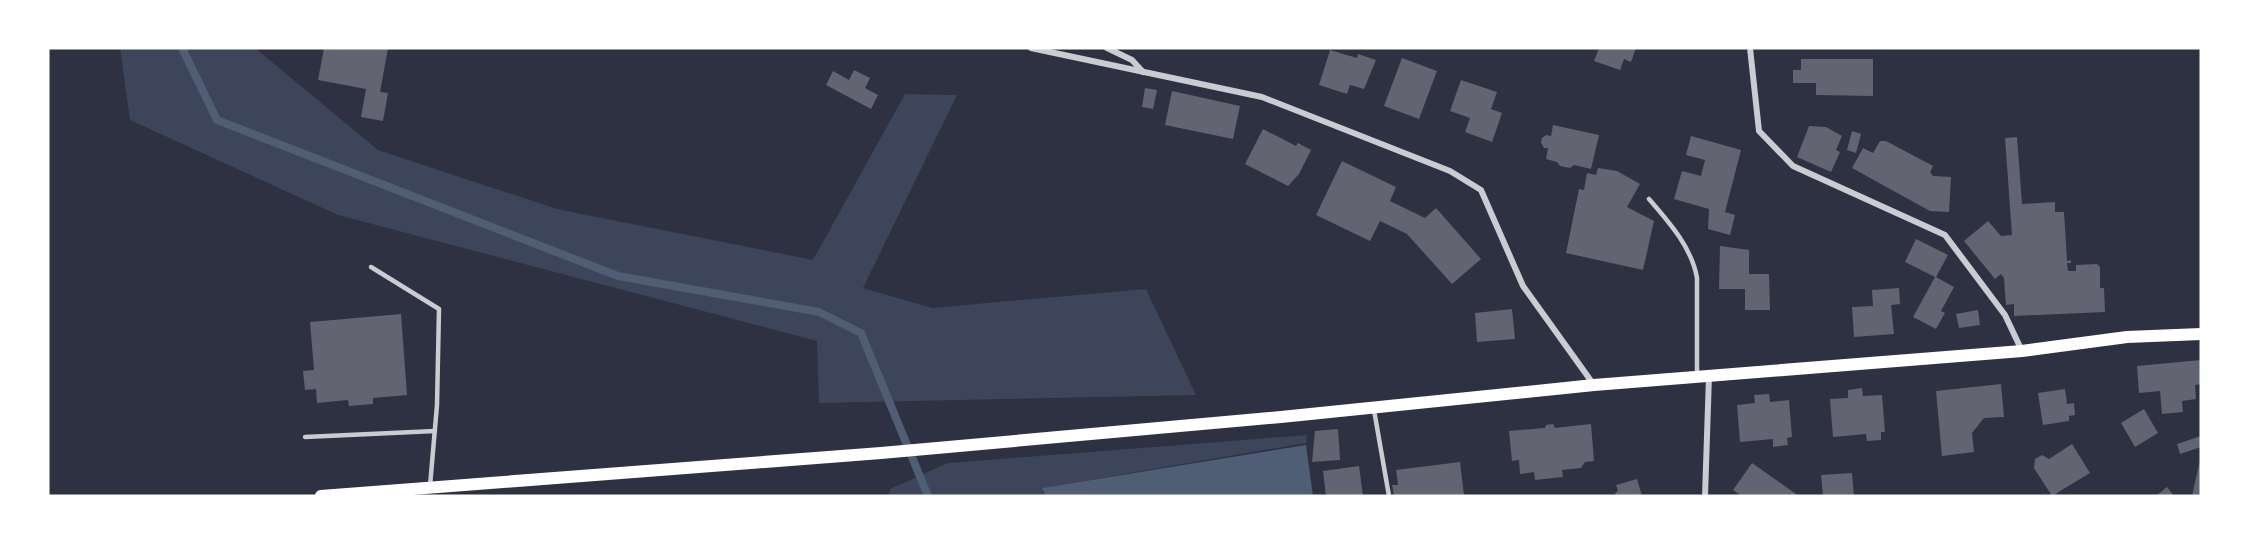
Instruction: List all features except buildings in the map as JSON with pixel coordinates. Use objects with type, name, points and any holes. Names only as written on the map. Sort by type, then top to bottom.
[{"type":"main road","points":[[321,496],[881,453],[1594,385],[2022,351],[2127,337],[2201,334]]},
{"type":"street","points":[[1031,48],[1262,97],[1450,171],[1481,190],[1523,286],[1594,385]]},
{"type":"street","points":[[1107,48],[1132,60],[1144,72]]},
{"type":"street","points":[[1750,48],[1759,131],[1793,166],[1945,235],[2005,315],[2022,351]]},
{"type":"street","points":[[1703,376],[1705,496]]},
{"type":"lane","points":[[1649,199],[1669,222],[1695,266],[1703,376]]},
{"type":"lane","points":[[371,267],[439,309],[435,430],[430,486]]},
{"type":"lane","points":[[1373,407],[1389,496]]},
{"type":"lane","points":[[305,437],[435,430]]},
{"type":"shaded area","points":[[120,48],[255,48],[378,150],[557,209],[813,260],[905,94],[957,95],[863,288],[932,308],[1146,289],[1196,395],[819,403],[817,341],[338,215],[130,120]]},
{"type":"shaded area","points":[[1307,435],[1306,443],[1043,488],[1046,496],[889,496],[890,489],[948,463]]},
{"type":"shaded area","points":[[1306,445],[1313,496],[1046,496],[1042,488]]},
{"type":"waterway","points":[[182,48],[217,120],[618,276],[819,312],[861,333],[928,496]]}]
